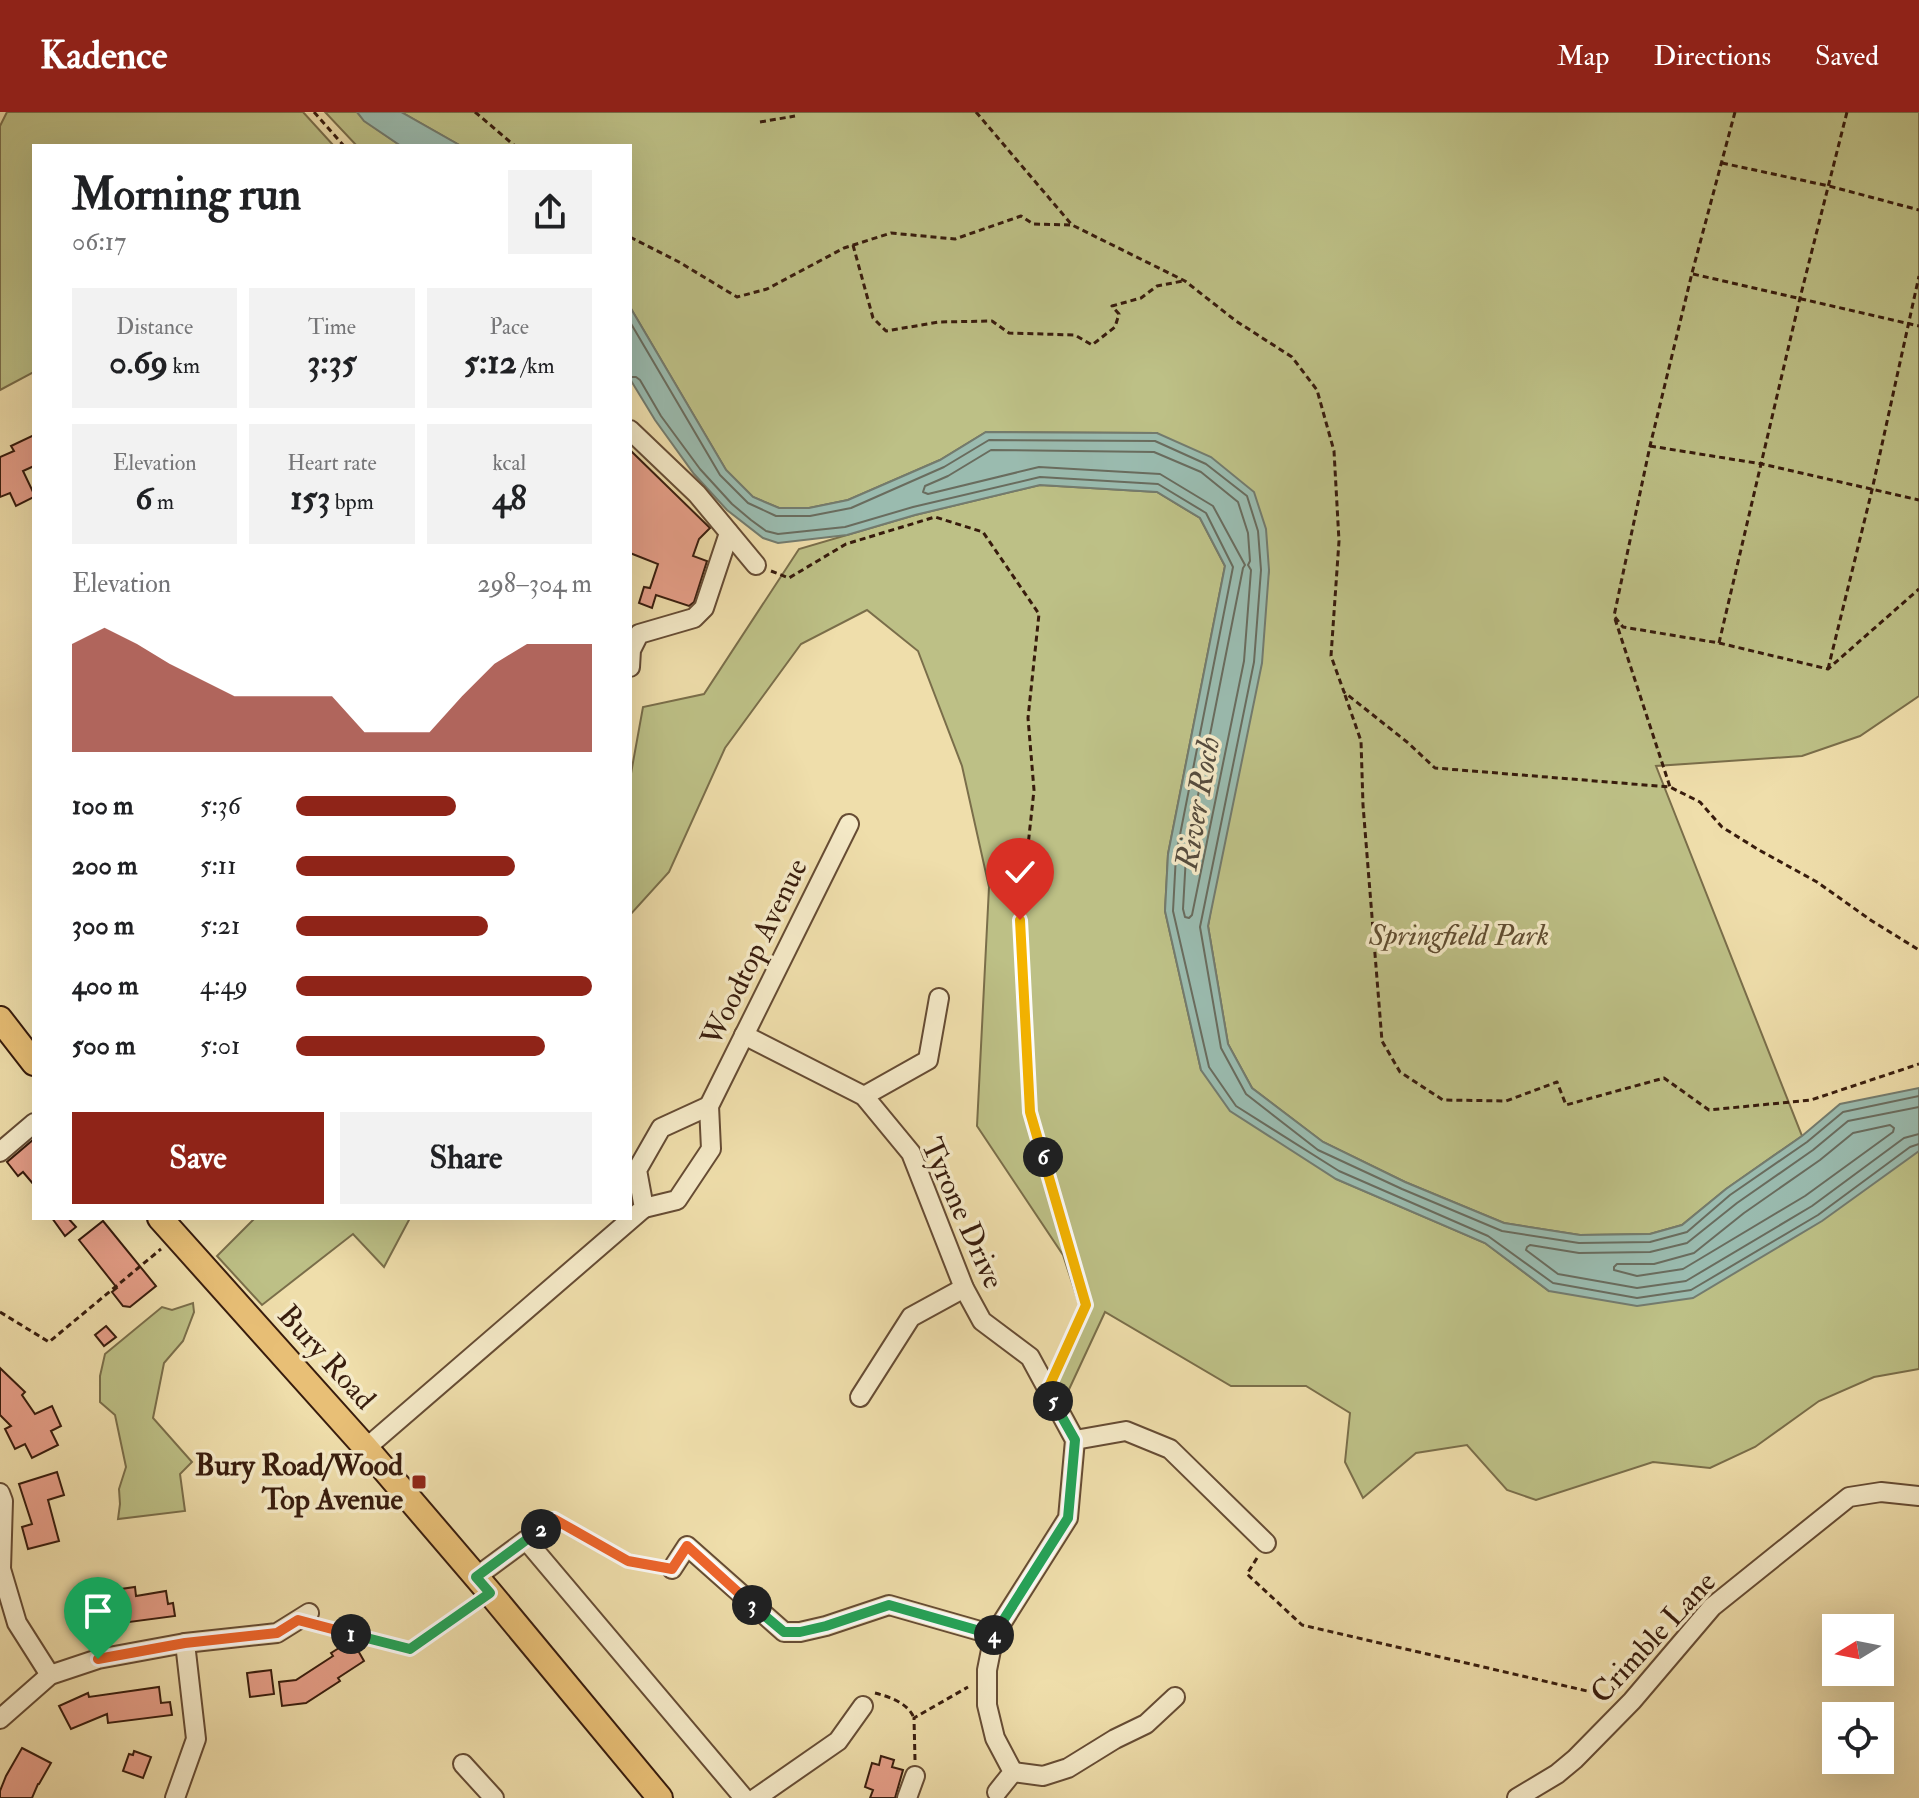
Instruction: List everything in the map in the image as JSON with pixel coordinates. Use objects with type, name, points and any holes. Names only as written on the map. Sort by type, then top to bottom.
[{"type":"main road","points":[[0,1019],[32,1060]]},
{"type":"main road","name":"Bury Road","points":[[168,1227],[366,1448],[660,1798]]},
{"type":"street","points":[[632,432],[697,494],[756,565]]},
{"type":"street","points":[[632,648],[639,634],[694,618],[704,608],[729,533]]},
{"type":"street","name":"Woodtop Avenue","points":[[632,1218],[644,1208],[677,1200],[711,1149],[709,1106],[849,824]]},
{"type":"street","points":[[864,1096],[928,1060],[939,998]]},
{"type":"street","name":"Tyrone Drive","points":[[744,1035],[864,1096],[911,1153],[964,1288],[982,1321],[1030,1357],[1075,1440]]},
{"type":"street","points":[[644,1208],[637,1170],[661,1128],[709,1106]]},
{"type":"street","points":[[0,1152],[32,1125]]},
{"type":"street","name":"Woodtop Avenue","points":[[366,1448],[630,1220]]},
{"type":"street","points":[[860,1397],[911,1317],[964,1288]]},
{"type":"street","points":[[1013,1772],[995,1738],[987,1705],[987,1670],[994,1635],[1068,1518],[1075,1440],[1126,1431],[1170,1449],[1266,1543]]},
{"type":"street","name":"Crimble Lane","points":[[1517,1798],[1557,1774],[1575,1759],[1632,1701],[1712,1607],[1849,1497],[1881,1492],[1919,1496]]},
{"type":"street","points":[[0,1493],[3,1501],[1,1569],[17,1623],[50,1675]]},
{"type":"street","points":[[483,1585],[526,1540],[744,1798]]},
{"type":"street","points":[[672,1569],[687,1546],[784,1632],[826,1626],[889,1605],[994,1635]]},
{"type":"street","points":[[0,1719],[50,1675],[98,1659],[185,1643],[277,1633],[304,1616]]},
{"type":"street","points":[[175,1798],[196,1739],[185,1643]]},
{"type":"street","points":[[1013,1772],[1043,1776],[1068,1768],[1146,1724],[1175,1697]]},
{"type":"street","points":[[756,1798],[838,1741],[863,1706]]},
{"type":"street","points":[[463,1764],[494,1798]]},
{"type":"street","points":[[997,1792],[1013,1772]]},
{"type":"street","points":[[907,1798],[915,1776]]},
{"type":"path","points":[[314,112],[342,144]]},
{"type":"path","points":[[475,112],[513,144]]},
{"type":"path","points":[[976,112],[1072,225],[1185,281],[1236,321],[1292,357],[1317,390],[1334,451],[1339,541],[1331,656],[1361,741],[1363,805],[1382,1041],[1400,1072],[1443,1100],[1506,1101],[1557,1082],[1566,1105],[1664,1078],[1709,1110],[1811,1100],[1919,1064]]},
{"type":"path","points":[[1670,787],[1614,616],[1650,446],[1735,112]]},
{"type":"path","points":[[1719,643],[1847,112]]},
{"type":"path","points":[[760,122],[795,116]]},
{"type":"path","points":[[1722,163],[1829,186],[1919,210]]},
{"type":"path","points":[[632,238],[737,297],[767,289],[844,248],[891,233],[955,239],[1021,216],[1033,224],[1072,225]]},
{"type":"path","points":[[853,245],[873,318],[886,331],[939,322],[992,321],[1009,333],[1075,335],[1092,345],[1115,327],[1119,314],[1112,306],[1141,298],[1157,286],[1185,281]]},
{"type":"path","points":[[1692,273],[1919,326]]},
{"type":"path","points":[[1828,669],[1872,490],[1919,276]]},
{"type":"path","points":[[1650,446],[1762,464],[1919,500]]},
{"type":"path","points":[[756,565],[789,578],[846,544],[935,517],[983,532],[1039,614],[1028,718],[1034,790],[1020,920],[1030,1112],[1086,1305],[1047,1391]]},
{"type":"path","points":[[1828,669],[1919,589]]},
{"type":"path","points":[[1614,616],[1623,627],[1719,643],[1828,669]]},
{"type":"path","points":[[1344,692],[1435,768],[1670,787],[1700,802],[1722,827],[1817,882],[1919,950]]},
{"type":"path","points":[[0,1312],[49,1342],[168,1227]]},
{"type":"path","points":[[526,1540],[554,1519],[628,1561],[672,1569]]},
{"type":"path","points":[[1266,1543],[1247,1574],[1302,1625],[1632,1701]]},
{"type":"path","points":[[304,1616],[410,1649],[483,1585]]},
{"type":"path","points":[[914,1718],[979,1681],[987,1680]]},
{"type":"path","points":[[863,1706],[867,1692],[891,1697],[911,1711],[916,1744],[915,1776]]},
{"type":"green space","points":[[7,112],[303,112],[332,144],[32,144],[32,373],[0,390],[0,126]]},
{"type":"green space","points":[[325,112],[357,112],[398,144],[355,144]]},
{"type":"green space","name":"Springfield Park","points":[[401,112],[1919,112],[1919,696],[1860,736],[1802,756],[1656,766],[1802,1136],[1726,1189],[1682,1225],[1650,1234],[1580,1235],[1504,1223],[1405,1182],[1323,1142],[1252,1088],[1228,1044],[1208,926],[1269,570],[1157,433],[986,432],[940,460],[848,500],[809,508],[779,508],[753,497],[726,470],[632,310],[632,144],[457,144]]},
{"type":"green space","points":[[1040,485],[1157,492],[1200,518],[1225,566],[1168,854],[1165,911],[1201,1070],[1336,1179],[1485,1243],[1549,1291],[1919,1151],[1919,1369],[1874,1377],[1819,1401],[1755,1447],[1710,1468],[1653,1462],[1536,1500],[1507,1490],[1467,1445],[1416,1453],[1363,1498],[1345,1462],[1350,1413],[1306,1386],[1231,1386],[1105,1312],[1065,1398],[1052,1381],[1081,1310],[1063,1255],[977,1126],[989,887],[962,766],[918,651],[867,610],[801,644],[725,748],[669,872],[632,913],[632,768],[643,707],[704,694],[799,549],[915,515]]},
{"type":"green space","points":[[253,1220],[409,1220],[384,1267],[353,1234],[262,1305],[217,1256]]},
{"type":"green space","points":[[193,1303],[194,1312],[183,1341],[164,1363],[153,1418],[192,1462],[180,1474],[185,1511],[118,1519],[119,1489],[126,1467],[115,1415],[100,1402],[100,1376],[105,1354],[162,1307],[172,1310]]},
{"type":"water","points":[[357,112],[401,112],[457,144],[398,144],[364,121]]},
{"type":"water","name":"River Roch","points":[[632,310],[726,470],[753,497],[779,508],[809,508],[848,500],[940,460],[986,432],[1157,433],[1211,457],[1254,492],[1266,529],[1269,570],[1262,663],[1208,926],[1228,1044],[1252,1088],[1323,1142],[1405,1182],[1504,1223],[1580,1235],[1650,1234],[1682,1225],[1840,1104],[1919,1088],[1919,1151],[1822,1221],[1693,1298],[1637,1306],[1549,1291],[1485,1243],[1336,1179],[1230,1111],[1201,1070],[1165,911],[1168,854],[1225,566],[1200,518],[1157,492],[1040,485],[847,535],[778,543],[763,538],[727,510],[694,474],[632,382]]},
{"type":"building","points":[[32,436],[32,467],[23,471],[32,490],[32,498],[16,506],[10,493],[0,497],[0,457],[14,451],[11,446]]},
{"type":"building","points":[[632,452],[710,528],[699,539],[693,556],[707,561],[694,602],[689,606],[656,595],[652,608],[639,603],[644,587],[650,588],[658,564],[632,554]]},
{"type":"building","points":[[32,1141],[32,1183],[23,1172],[18,1176],[7,1162]]},
{"type":"building","points":[[53,1220],[70,1220],[76,1227],[65,1236]]},
{"type":"building","points":[[103,1221],[156,1286],[130,1307],[123,1306],[112,1292],[117,1288],[79,1240]]},
{"type":"building","points":[[106,1326],[116,1337],[104,1346],[95,1335]]},
{"type":"building","points":[[0,1368],[25,1392],[22,1395],[35,1414],[52,1406],[61,1426],[51,1431],[58,1445],[32,1458],[25,1444],[15,1449],[5,1429],[11,1426],[0,1415]]},
{"type":"building","points":[[57,1472],[64,1495],[48,1500],[59,1541],[28,1549],[22,1527],[32,1524],[19,1484]]},
{"type":"building","points":[[135,1587],[136,1596],[166,1591],[168,1604],[173,1603],[175,1616],[84,1628],[79,1595]]},
{"type":"building","points":[[352,1640],[364,1661],[306,1703],[282,1706],[279,1682],[296,1680]]},
{"type":"building","points":[[271,1670],[274,1694],[250,1697],[247,1673]]},
{"type":"building","points":[[159,1687],[161,1703],[170,1702],[172,1715],[108,1723],[107,1714],[71,1729],[59,1706],[88,1693],[89,1697]]},
{"type":"building","points":[[22,1748],[51,1763],[32,1798],[0,1798],[6,1776]]},
{"type":"building","points":[[134,1751],[151,1757],[143,1778],[123,1771],[129,1754],[133,1755]]},
{"type":"building","points":[[881,1756],[894,1760],[892,1767],[903,1770],[895,1798],[870,1798],[873,1790],[865,1787],[872,1763],[879,1765]]},
{"type":"place","name":"Bury Road/Wood Top Avenue","points":[[419,1482]]},
{"type":"route","points":[[98,1659],[185,1643],[277,1633],[298,1620],[410,1649],[490,1593],[476,1577],[554,1519],[628,1561],[672,1569],[687,1546],[784,1632],[826,1626],[889,1605],[994,1635],[1068,1518],[1075,1440],[1047,1391],[1086,1305],[1030,1112],[1020,920]]}]
